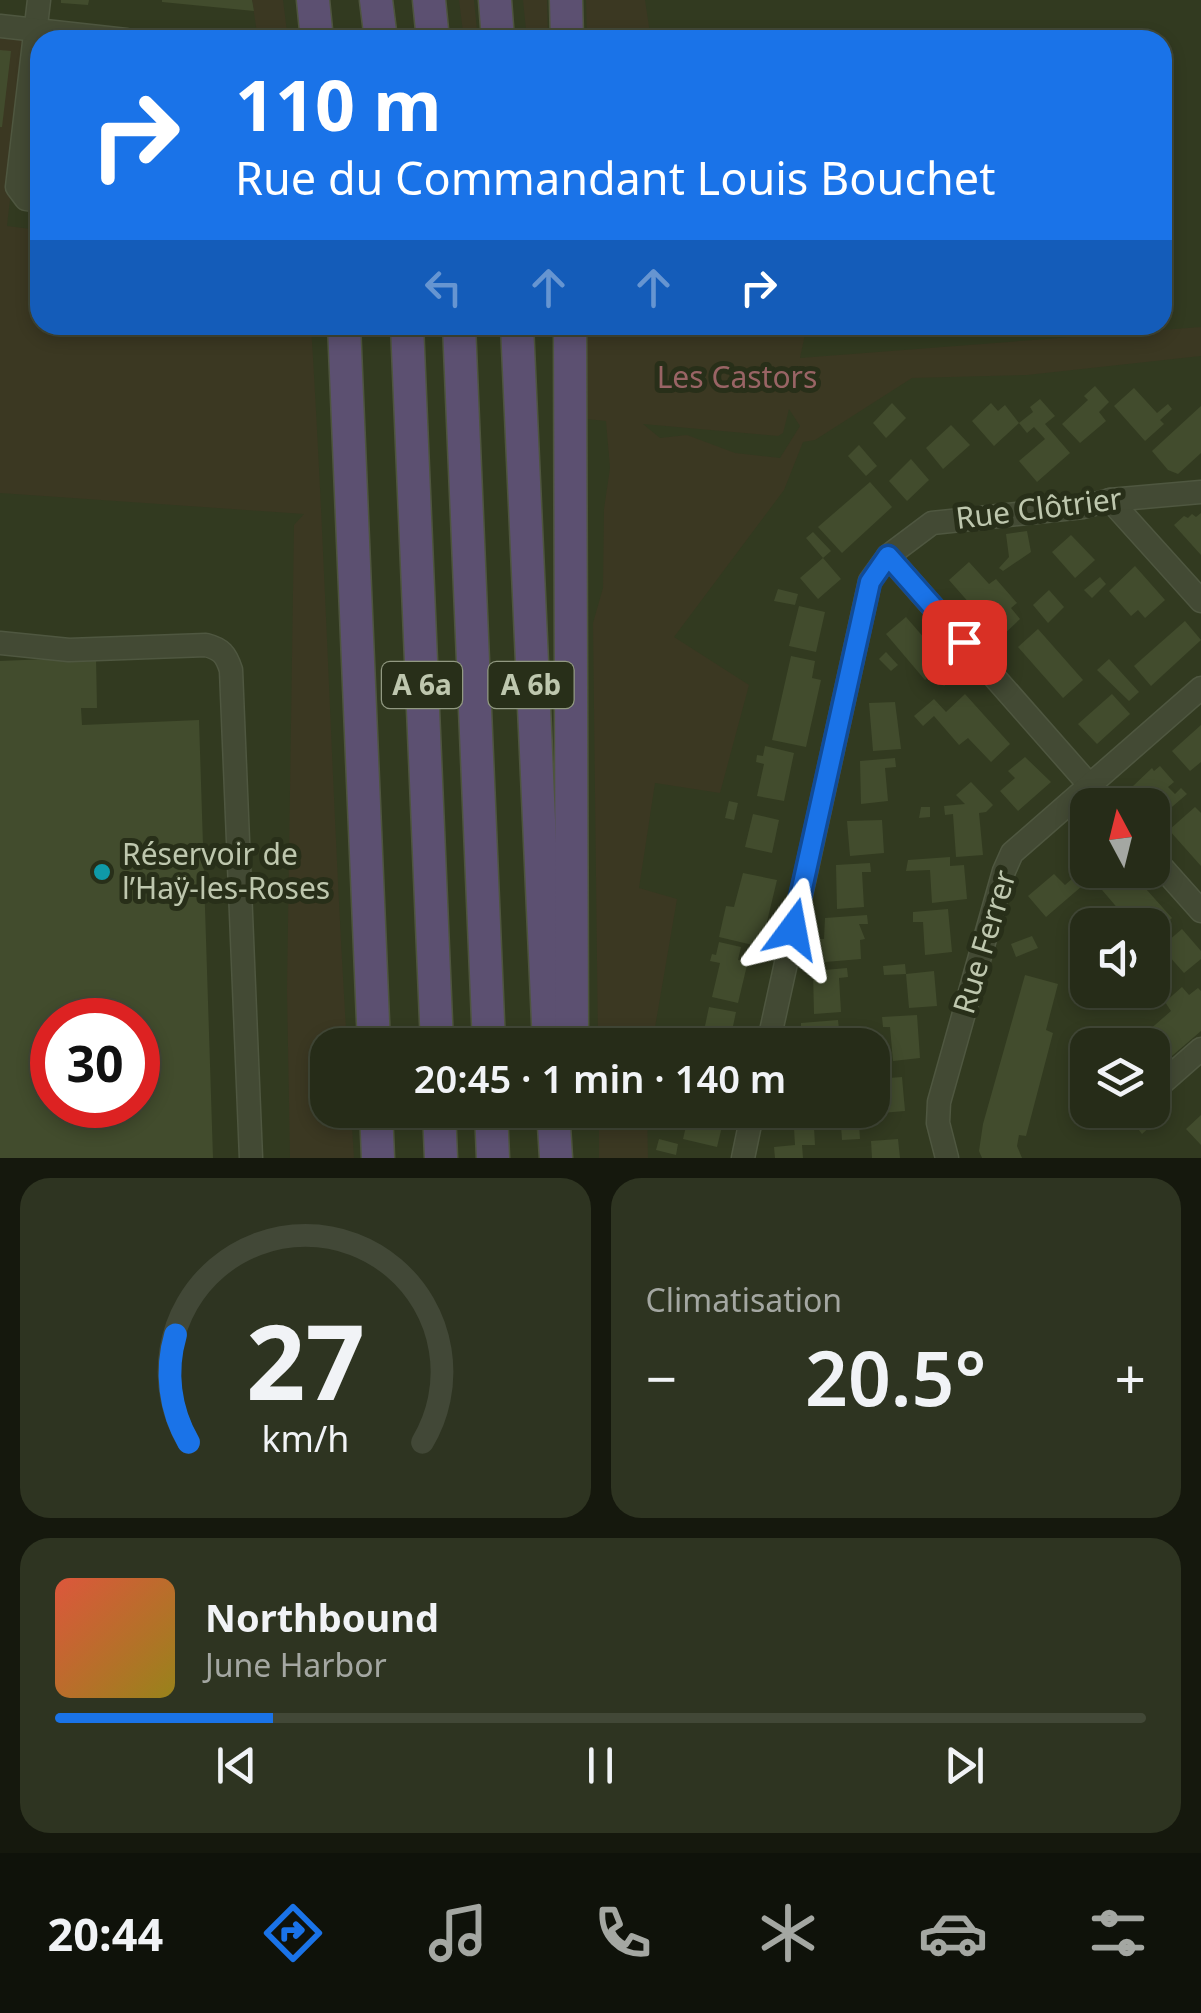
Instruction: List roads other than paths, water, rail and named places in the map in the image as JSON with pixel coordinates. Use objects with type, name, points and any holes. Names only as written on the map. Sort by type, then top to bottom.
[{"type":"highway","points":[[312,0],[316,30]]},
{"type":"highway","points":[[376,0],[380,30]]},
{"type":"highway","points":[[429,0],[433,30]]},
{"type":"highway","points":[[494,0],[497,30]]},
{"type":"highway","points":[[566,0],[567,30]]},
{"type":"highway","points":[[344,335],[373,1028]]},
{"type":"highway","name":"A 6a","points":[[406,335],[436,1028]]},
{"type":"highway","name":"A 6a","points":[[459,335],[488,1028]]},
{"type":"highway","name":"A 6b","points":[[518,335],[548,1028]]},
{"type":"highway","points":[[570,335],[572,1028]]},
{"type":"highway","points":[[377,1128],[378,1158]]},
{"type":"highway","points":[[440,1128],[441,1158]]},
{"type":"highway","points":[[492,1128],[493,1158]]},
{"type":"highway","points":[[554,1128],[556,1158]]},
{"type":"highway","points":[[566,1158],[568,1128]]},
{"type":"street","points":[[0,26],[35,30],[39,0]]},
{"type":"street","points":[[30,74],[17,187],[30,200]]},
{"type":"street","name":"Rue Clôtrier","points":[[888,556],[932,522],[1201,492]]},
{"type":"street","points":[[1110,500],[1201,601]]},
{"type":"street","points":[[772,1028],[870,582],[888,556],[1090,786]]},
{"type":"street","points":[[0,643],[69,650],[206,645],[219,648],[227,657],[231,670],[251,1158]]},
{"type":"street","name":"Rue Ferrer","points":[[947,1158],[939,1134],[939,1102],[1012,853],[1201,688]]},
{"type":"street","points":[[1170,876],[1201,911]]},
{"type":"street","points":[[1170,1076],[1201,1049]]},
{"type":"street","points":[[743,1158],[749,1128]]},
{"type":"place","name":"Réservoir de l’Haÿ-les-Roses","points":[[102,872]]},
{"type":"park label","name":"Les Castors","points":[[737,378]]}]
